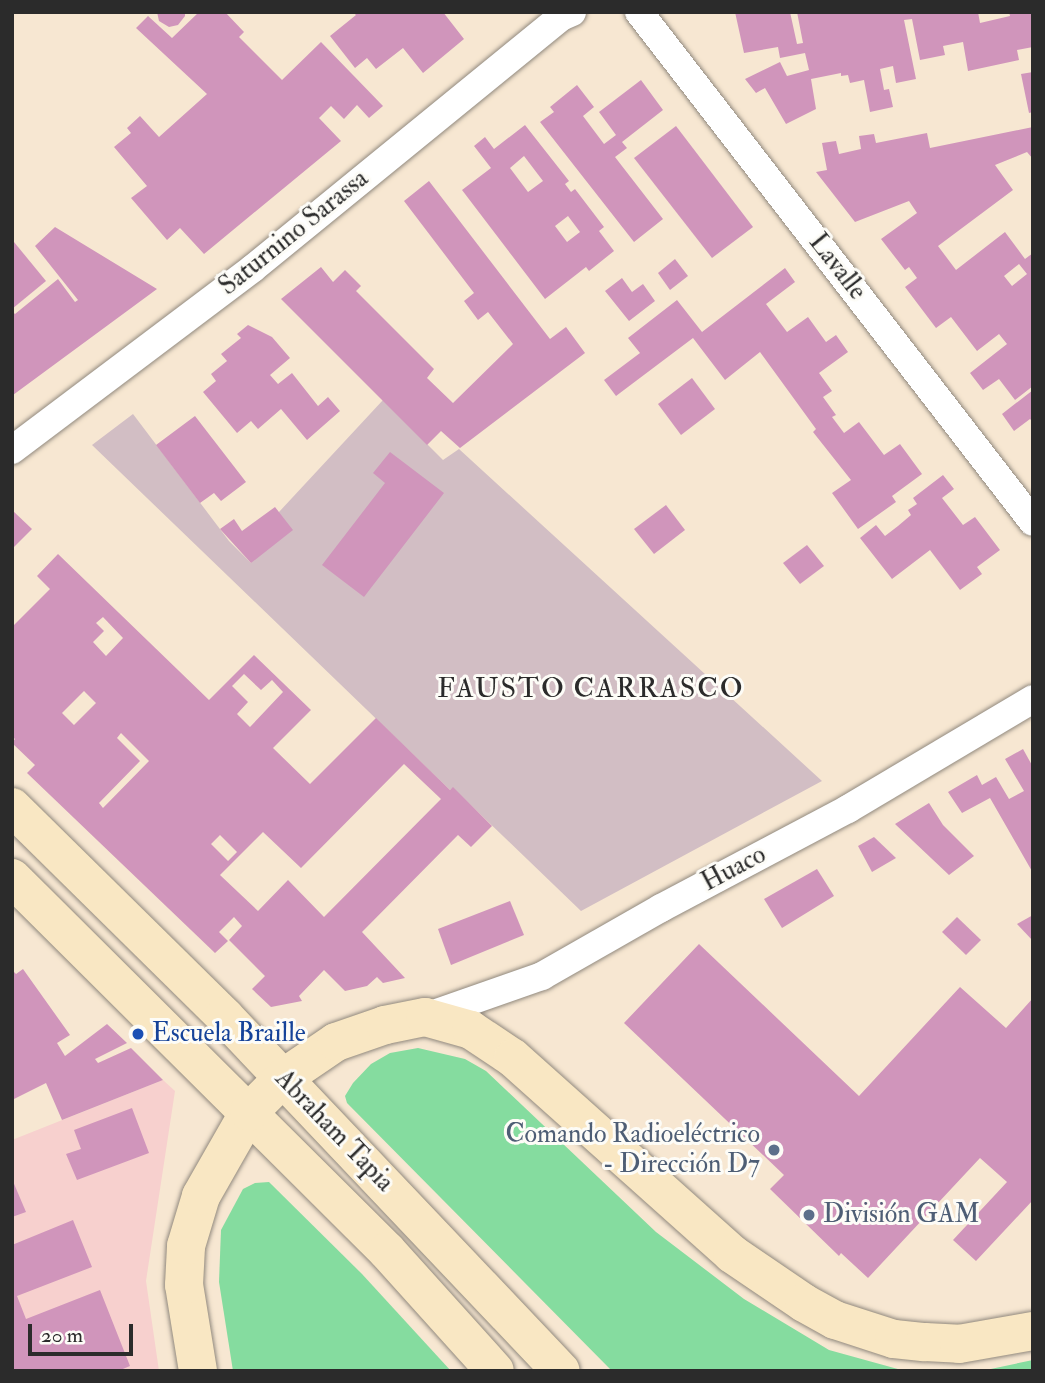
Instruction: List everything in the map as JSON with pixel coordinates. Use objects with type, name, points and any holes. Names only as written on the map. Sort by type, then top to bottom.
[{"type":"main road","name":"Abraham Tapia","points":[[12,807],[284,1078],[561,1371]]},
{"type":"main road","name":"Abraham Tapia","points":[[12,878],[387,1251],[495,1371]]},
{"type":"main road","points":[[198,1371],[184,1285],[186,1246],[201,1196],[249,1112],[284,1078],[336,1042],[385,1025],[425,1017],[471,1030],[513,1058],[732,1254],[804,1303],[863,1331],[925,1342],[959,1344],[1033,1331]]},
{"type":"street","name":"Saturnino Sarassa","points":[[12,450],[252,269],[561,18],[572,12]]},
{"type":"street","name":"Lavalle","points":[[639,12],[1033,522]]},
{"type":"street","name":"Huaco","points":[[425,1017],[542,976],[661,908],[848,809],[1033,699]]},
{"type":"shaded area","points":[[383,400],[443,460],[459,449],[822,781],[581,911],[453,788],[450,790],[92,445],[133,414],[229,541],[251,563],[279,512]]},
{"type":"shaded area","points":[[163,1080],[175,1091],[146,1281],[159,1371],[12,1371],[12,1140]]},
{"type":"green space","points":[[418,1048],[465,1059],[486,1071],[656,1232],[744,1299],[829,1350],[905,1371],[612,1371],[347,1103],[345,1096],[353,1083],[371,1064],[390,1053]]},
{"type":"green space","points":[[269,1182],[362,1274],[451,1371],[233,1371],[219,1282],[221,1230],[243,1189],[255,1183]]},
{"type":"green space","points":[[1033,1360],[1033,1371],[980,1371],[986,1370]]},
{"type":"building","points":[[157,12],[185,12],[185,16],[178,25],[169,27],[159,21]]},
{"type":"building","points":[[199,12],[225,12],[244,32],[239,37],[282,80],[321,42],[383,106],[369,118],[357,105],[344,119],[331,106],[319,118],[341,141],[204,254],[180,228],[167,240],[131,198],[147,186],[114,147],[131,133],[127,128],[140,116],[159,137],[207,94],[136,28],[148,16],[172,38]]},
{"type":"building","points":[[353,12],[443,12],[464,39],[423,73],[403,48],[376,69],[367,58],[355,68],[330,36],[356,15]]},
{"type":"building","points":[[735,12],[790,12],[797,44],[803,43],[797,12],[978,12],[980,23],[1010,16],[1009,12],[1033,12],[1033,47],[1017,50],[1019,60],[968,71],[963,42],[943,46],[945,55],[920,60],[912,19],[904,20],[916,79],[896,83],[893,66],[880,69],[884,90],[889,89],[893,107],[870,112],[864,80],[850,83],[848,75],[841,76],[841,73],[811,79],[816,109],[786,124],[765,88],[756,93],[745,79],[780,62],[787,76],[809,70],[805,53],[780,58],[778,47],[744,53]]},
{"type":"building","points":[[1033,72],[1033,112],[1029,113],[1021,74]]},
{"type":"building","points":[[641,80],[663,110],[622,142],[627,148],[615,157],[663,219],[634,242],[540,122],[554,112],[550,107],[577,85],[594,107],[583,116],[604,144],[616,135],[599,112]]},
{"type":"building","points":[[525,125],[569,181],[565,184],[571,192],[575,189],[604,227],[599,231],[614,251],[589,271],[586,267],[545,299],[462,190],[491,168],[474,146],[485,137],[494,149]],"holes":[[[524,156],[543,181],[528,192],[510,168]],[[568,216],[580,232],[567,242],[555,226]]]},
{"type":"building","points":[[676,126],[753,227],[712,258],[634,158]]},
{"type":"building","points":[[1033,127],[1033,159],[1027,152],[995,165],[1013,190],[938,246],[956,270],[1005,232],[1025,259],[1033,253],[1033,386],[1015,400],[999,379],[983,390],[970,373],[1007,344],[999,334],[977,351],[951,317],[936,328],[905,287],[917,278],[909,267],[905,270],[881,239],[917,213],[909,201],[855,222],[816,172],[827,170],[822,143],[836,141],[839,154],[861,149],[859,136],[874,134],[876,143],[927,133],[930,148]],"holes":[[[1019,264],[1027,274],[1012,286],[1004,276]]]},
{"type":"building","points":[[429,181],[550,339],[566,327],[585,353],[460,448],[441,431],[427,445],[281,299],[321,267],[333,282],[345,270],[361,286],[356,291],[434,369],[427,378],[453,403],[513,344],[488,312],[478,320],[464,301],[474,293],[404,201]]},
{"type":"building","points":[[55,227],[157,289],[13,395],[12,311],[15,314],[58,279],[75,302],[78,300],[35,246]]},
{"type":"building","points":[[14,242],[46,281],[12,309],[12,244]]},
{"type":"building","points":[[675,259],[688,276],[670,290],[658,273]]},
{"type":"building","points":[[785,268],[795,282],[766,304],[787,332],[808,317],[826,342],[836,335],[848,352],[819,373],[832,391],[823,397],[836,415],[832,417],[844,433],[859,422],[884,455],[900,444],[922,474],[892,496],[896,502],[858,529],[832,493],[851,480],[813,432],[816,429],[760,352],[725,380],[693,338],[616,396],[604,380],[640,353],[628,338],[677,300],[702,332]]},
{"type":"building","points":[[622,278],[632,292],[643,284],[655,301],[629,321],[605,291]]},
{"type":"building","points":[[248,325],[272,337],[290,358],[270,375],[278,384],[292,373],[318,406],[328,397],[340,411],[307,440],[281,409],[258,429],[251,421],[237,433],[203,392],[216,381],[211,374],[227,361],[221,354],[241,338],[237,334]]},
{"type":"building","points":[[692,378],[715,409],[681,435],[658,404]]},
{"type":"building","points":[[1033,390],[1033,422],[1030,419],[1014,431],[1002,414]]},
{"type":"building","points":[[195,416],[246,482],[221,501],[214,493],[200,503],[156,445]]},
{"type":"building","points":[[390,452],[444,493],[364,597],[322,565],[385,483],[373,473]]},
{"type":"building","points":[[943,475],[954,489],[942,498],[963,525],[975,517],[1000,550],[977,567],[982,574],[960,590],[930,550],[892,579],[860,538],[876,525],[885,536],[911,515],[908,510],[917,504],[913,498]]},
{"type":"building","points":[[666,505],[685,530],[654,554],[634,529]]},
{"type":"building","points":[[275,507],[293,530],[251,563],[220,529],[234,519],[242,531]]},
{"type":"building","points":[[12,510],[32,529],[12,549]]},
{"type":"building","points":[[807,545],[824,566],[800,584],[783,563]]},
{"type":"building","points":[[58,554],[209,700],[254,655],[311,710],[273,748],[310,784],[376,718],[450,790],[453,787],[492,826],[471,847],[458,835],[362,932],[405,978],[383,983],[377,977],[367,986],[345,991],[324,970],[299,996],[302,1001],[271,1007],[252,989],[265,976],[229,940],[242,926],[234,917],[219,932],[228,941],[215,953],[27,773],[35,765],[12,743],[15,739],[12,736],[12,627],[50,589],[37,576]],"holes":[[[103,617],[123,638],[106,656],[93,642],[104,631],[96,623]],[[244,674],[261,690],[272,680],[283,692],[250,727],[237,714],[248,702],[232,686]],[[84,691],[96,703],[74,725],[62,713]],[[121,733],[149,761],[103,808],[99,803],[140,761],[117,738]],[[404,764],[441,799],[324,917],[288,880],[258,911],[220,875],[263,832],[301,868]],[[220,835],[237,852],[228,861],[211,844]]]},
{"type":"building","points":[[1023,749],[1033,767],[1033,873],[990,798],[962,813],[948,792],[977,775],[982,785],[996,777],[1009,799],[1024,791],[1005,759]]},
{"type":"building","points":[[929,803],[943,825],[974,856],[949,875],[895,824]]},
{"type":"building","points":[[874,837],[896,858],[872,872],[858,846]]},
{"type":"building","points":[[817,869],[834,896],[782,928],[764,899]]},
{"type":"building","points":[[510,901],[524,935],[451,965],[438,929]]},
{"type":"building","points":[[1033,915],[1033,941],[1017,924]]},
{"type":"building","points":[[957,917],[981,940],[966,955],[942,932]]},
{"type":"building","points":[[699,944],[859,1096],[960,987],[1006,1028],[1033,998],[1033,1200],[976,1261],[953,1240],[1007,1182],[980,1158],[868,1278],[841,1253],[839,1256],[770,1189],[784,1175],[624,1023]]},
{"type":"building","points":[[23,969],[70,1035],[57,1043],[65,1056],[107,1024],[127,1043],[95,1059],[98,1063],[131,1048],[163,1080],[62,1120],[46,1083],[12,1100],[12,970],[16,974]]},
{"type":"building","points":[[132,1108],[149,1153],[77,1180],[66,1154],[81,1149],[74,1130]]},
{"type":"building","points":[[12,1179],[26,1212],[12,1217]]},
{"type":"building","points":[[73,1220],[92,1267],[17,1296],[26,1319],[100,1290],[130,1366],[118,1371],[12,1371],[12,1245]]},
{"type":"place","name":"Escuela Braille","points":[[138,1034]]},
{"type":"place","name":"Comando Radioeléctrico - Dirección D7","points":[[774,1150]]},
{"type":"place","name":"División GAM","points":[[809,1215]]},
{"type":"district","name":"FAUSTO CARRASCO","points":[[591,689]]}]
